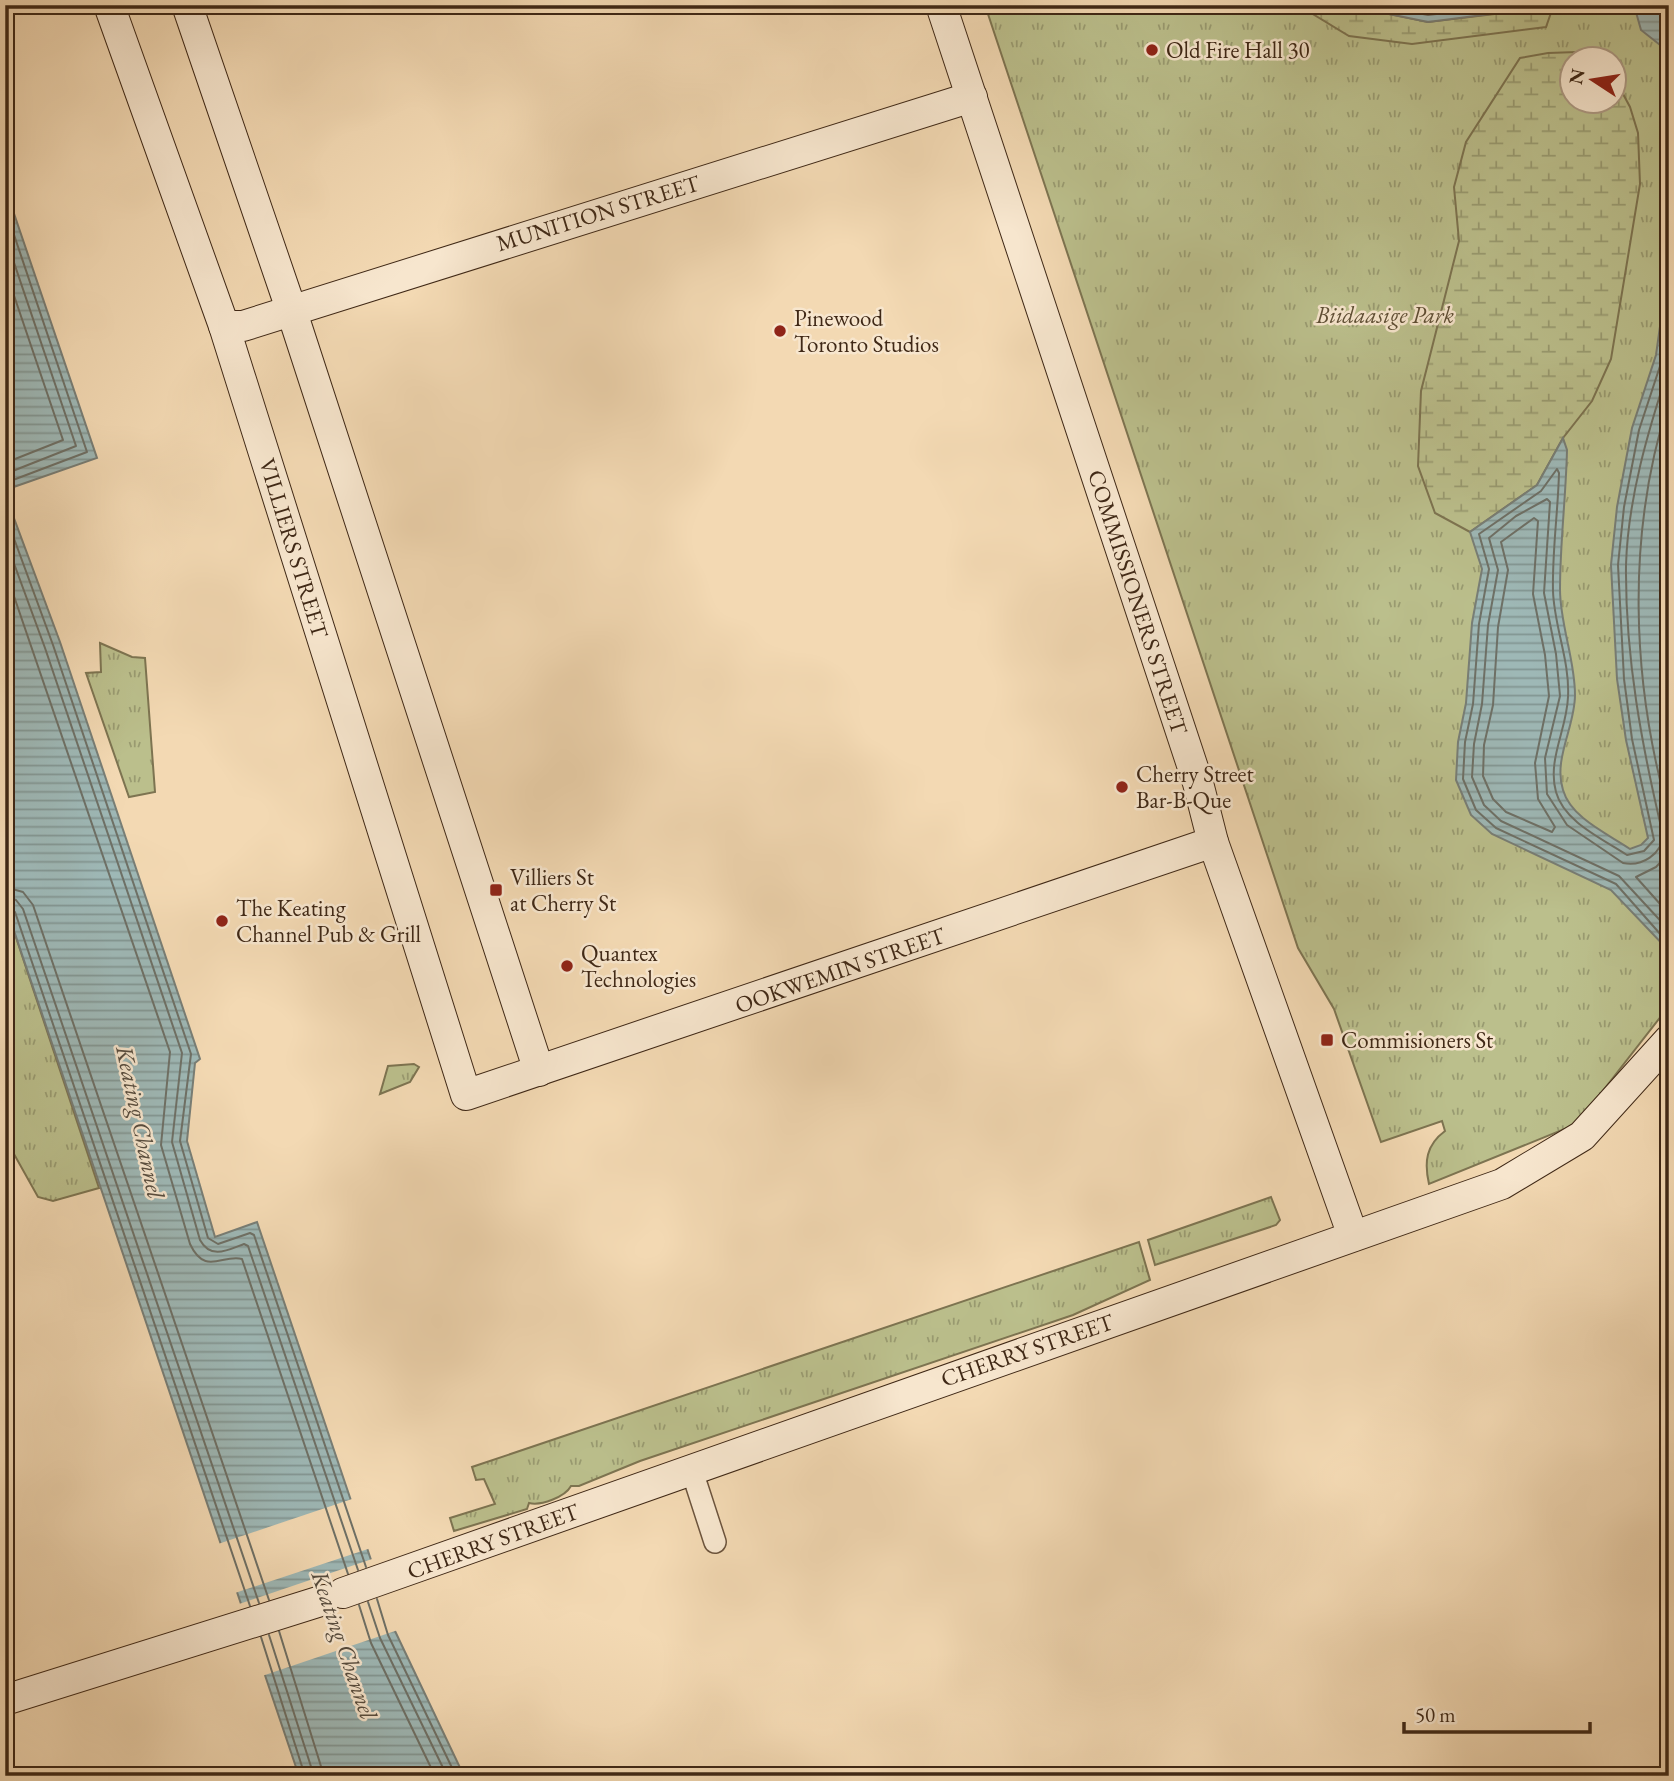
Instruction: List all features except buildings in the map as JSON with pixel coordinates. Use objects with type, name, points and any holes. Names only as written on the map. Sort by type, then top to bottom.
[{"type":"street","name":"VILLIERS STREET","points":[[109,5],[224,326],[466,1095]]},
{"type":"street","points":[[187,5],[291,309],[539,1071]]},
{"type":"street","name":"COMMISSIONERS STREET","points":[[941,5],[1198,783],[1213,842],[1353,1236]]},
{"type":"street","name":"MUNITION STREET","points":[[224,326],[243,326],[972,97]]},
{"type":"street","name":"OOKWEMIN STREET","points":[[466,1095],[1213,842]]},
{"type":"street","name":"CHERRY STREET","points":[[5,1700],[229,1631],[438,1561],[691,1468],[1502,1184],[1582,1136],[1666,1043]]},
{"type":"street","points":[[691,1468],[715,1542]]},
{"type":"green space","name":"Biidaasige Park","points":[[985,5],[1669,5],[1669,1006],[1577,1124],[1429,1184],[1428,1154],[1434,1142],[1445,1131],[1442,1121],[1381,1142],[1334,1009],[1298,948]]},
{"type":"green space","points":[[1298,5],[1345,5],[1428,22],[1553,7],[1546,27],[1412,44],[1349,36]]},
{"type":"green space","points":[[1558,53],[1558,116],[1628,116],[1628,103],[1638,133],[1640,184],[1611,359],[1592,401],[1563,438],[1537,485],[1470,532],[1435,513],[1418,466],[1421,391],[1459,241],[1454,187],[1466,142],[1520,58]]},
{"type":"green space","points":[[100,643],[132,657],[145,658],[155,792],[129,797],[86,673],[101,672]]},
{"type":"green space","points":[[5,904],[99,1188],[53,1201],[38,1197],[5,1138]]},
{"type":"green space","points":[[414,1064],[419,1067],[410,1082],[380,1094],[388,1066]]},
{"type":"green space","points":[[1271,1197],[1280,1220],[1276,1225],[1155,1265],[1148,1240]]},
{"type":"green space","points":[[1139,1242],[1150,1280],[1073,1315],[640,1461],[579,1486],[571,1486],[564,1494],[552,1500],[529,1503],[527,1509],[454,1531],[450,1518],[495,1504],[484,1479],[476,1480],[472,1467]]},
{"type":"water","points":[[1345,5],[1562,5],[1428,22]]},
{"type":"water","points":[[1634,5],[1669,5],[1669,52],[1641,30]]},
{"type":"water","points":[[5,187],[97,458],[5,490]]},
{"type":"water","points":[[1669,262],[1669,951],[1611,890],[1492,834],[1471,815],[1456,780],[1458,742],[1466,703],[1472,623],[1482,569],[1470,532],[1537,485],[1563,438],[1567,450],[1560,589],[1575,695],[1572,719],[1562,755],[1563,790],[1567,800],[1582,817],[1630,849],[1641,845],[1648,838],[1626,740],[1617,679],[1611,565],[1617,507],[1632,428],[1656,355]]},
{"type":"water","name":"Keating Channel","points":[[5,494],[60,642],[200,1059],[195,1063],[187,1141],[215,1237],[257,1222],[395,1631],[464,1776],[299,1776],[5,904]]},
{"type":"pier","points":[[355,1498],[371,1548],[235,1593],[218,1544]]},
{"type":"pier","points":[[375,1558],[398,1630],[262,1676],[239,1604]]},
{"type":"place","name":"Old Fire Hall 30","points":[[1152,50]]},
{"type":"place","name":"Pinewood Toronto Studios","points":[[780,331]]},
{"type":"place","name":"Cherry Street Bar-B-Que","points":[[1122,787]]},
{"type":"place","name":"Villiers St at Cherry St","points":[[496,890]]},
{"type":"place","name":"The Keating Channel Pub & Grill","points":[[222,921]]},
{"type":"place","name":"Quantex Technologies","points":[[567,966]]},
{"type":"place","name":"Commisioners St","points":[[1327,1040]]}]
